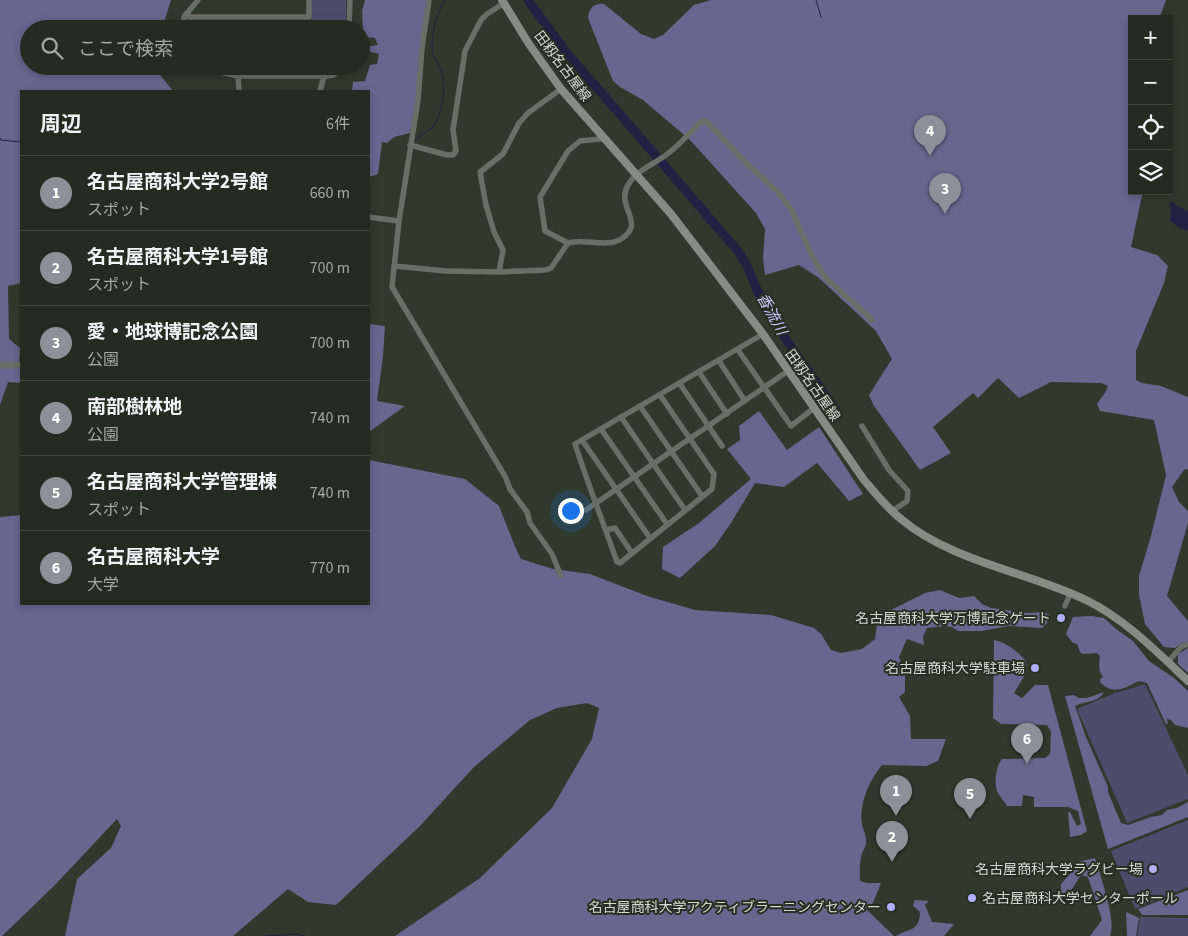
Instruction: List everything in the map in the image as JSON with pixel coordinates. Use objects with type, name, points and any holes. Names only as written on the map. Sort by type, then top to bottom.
[{"type":"main road","name":"田籾名古屋線","points":[[503,2],[529,44],[561,89],[671,214],[763,334],[864,480],[901,520],[931,540],[1102,608],[1120,621],[1188,681]]},
{"type":"street","points":[[185,20],[186,14],[198,0]]},
{"type":"street","points":[[186,14],[190,16],[309,17],[309,0]]},
{"type":"street","points":[[350,0],[350,20]]},
{"type":"street","points":[[429,0],[422,48],[418,100],[410,145],[404,199],[399,221],[392,287],[506,478],[510,489],[527,512],[530,523],[552,554],[562,576]]},
{"type":"street","points":[[410,145],[453,155],[456,150],[453,130],[465,51],[481,20],[503,2]]},
{"type":"street","points":[[234,75],[334,75]]},
{"type":"street","points":[[238,76],[239,90]]},
{"type":"street","points":[[320,90],[324,76]]},
{"type":"street","points":[[499,272],[503,250],[494,232],[480,172],[503,154],[520,123],[528,113],[561,89]]},
{"type":"street","points":[[394,266],[446,271],[499,272],[546,270],[551,268],[568,243],[577,240],[615,243],[630,232],[632,219],[626,207],[624,196],[628,185],[636,174],[670,153],[700,122],[706,121],[746,163],[778,192],[792,211],[812,256],[826,278],[872,320]]},
{"type":"street","points":[[568,243],[545,231],[540,198],[568,151],[580,141],[604,137]]},
{"type":"street","points":[[370,217],[399,221]]},
{"type":"street","points":[[660,395],[714,474],[712,490],[702,496],[620,563],[616,562],[575,444],[763,334]]},
{"type":"street","points":[[738,350],[791,426],[814,408]]},
{"type":"street","points":[[719,361],[745,401]]},
{"type":"street","points":[[0,365],[20,365]]},
{"type":"street","points":[[586,510],[788,371]]},
{"type":"street","points":[[699,372],[727,414]]},
{"type":"street","points":[[680,384],[722,446]]},
{"type":"street","points":[[640,406],[702,496]]},
{"type":"street","points":[[621,417],[685,510]]},
{"type":"street","points":[[862,426],[888,470],[908,492],[907,501],[892,511]]},
{"type":"street","points":[[601,429],[667,524]]},
{"type":"street","points":[[582,440],[650,538]]},
{"type":"street","points":[[606,530],[615,528],[632,553]]},
{"type":"street","points":[[1065,606],[1070,594]]},
{"type":"street","points":[[1168,662],[1181,647],[1188,644]]},
{"type":"shaded area","points":[[0,0],[171,0],[165,20],[20,20],[20,75],[160,75],[172,90],[20,90],[20,283],[8,286],[9,339],[20,348],[20,383],[8,382],[0,405]]},
{"type":"shaded area","points":[[311,0],[346,0],[346,20],[312,20]]},
{"type":"shaded area","points":[[365,0],[427,0],[416,99],[410,133],[394,137],[387,143],[382,142],[378,174],[370,177],[370,90],[352,90],[353,82],[365,81],[367,75],[370,75],[370,65],[377,64],[379,54],[370,52],[370,46],[378,45],[375,38],[370,38],[370,20],[362,20],[362,11]]},
{"type":"shaded area","points":[[711,0],[1166,0],[1160,15],[1128,15],[1128,195],[1142,195],[1131,247],[1157,255],[1168,266],[1164,283],[1136,351],[1136,380],[1142,383],[1161,386],[1188,397],[1188,469],[1184,470],[1172,487],[1179,502],[1188,511],[1188,523],[1167,596],[1188,621],[1188,642],[1182,643],[1175,648],[1164,647],[1145,624],[1139,595],[1139,576],[1166,475],[1154,420],[1100,411],[1097,404],[1108,386],[1101,383],[1051,382],[1019,398],[998,378],[978,398],[973,393],[933,427],[951,453],[920,470],[874,406],[869,395],[892,359],[876,331],[819,278],[799,265],[765,275],[763,259],[765,229],[756,213],[690,140],[643,100],[613,81],[588,18],[593,7],[597,4],[604,4],[641,34],[654,39],[663,35],[694,5]]},
{"type":"shaded area","points":[[1171,201],[1188,212],[1188,231],[1181,229],[1170,221]]},
{"type":"shaded area","points":[[370,324],[385,326],[377,401],[405,406],[370,431]]},
{"type":"shaded area","points":[[759,411],[787,450],[819,427],[863,494],[849,501],[817,463],[784,487],[755,483],[715,546],[680,578],[662,569],[663,547],[699,523],[751,479],[727,449],[740,440],[739,426]]},
{"type":"shaded area","points":[[370,460],[465,479],[499,506],[521,559],[553,569],[590,574],[647,596],[695,610],[771,615],[814,628],[821,634],[831,650],[841,653],[862,649],[875,639],[877,625],[887,612],[925,593],[940,590],[959,598],[974,596],[982,604],[991,608],[1028,613],[1044,612],[1049,615],[1047,623],[1042,628],[1009,626],[982,631],[958,631],[952,627],[945,626],[927,628],[923,637],[924,645],[907,639],[899,657],[901,663],[905,665],[905,692],[899,697],[910,716],[911,739],[946,739],[938,761],[926,766],[882,765],[869,785],[864,800],[861,816],[866,846],[860,860],[860,881],[881,883],[873,903],[866,909],[894,936],[395,936],[480,878],[552,808],[592,739],[599,708],[587,703],[557,708],[530,720],[474,767],[419,827],[336,905],[308,902],[288,889],[233,936],[65,936],[77,879],[111,848],[121,826],[117,819],[54,886],[0,936],[0,517],[20,515],[20,605],[370,605]]},
{"type":"shaded area","points":[[1092,616],[1104,618],[1133,641],[1149,661],[1174,678],[1188,691],[1188,728],[1175,725],[1171,720],[1167,719],[1168,724],[1166,724],[1147,683],[1139,681],[1124,688],[1114,690],[1100,682],[1100,679],[1103,677],[1099,665],[1100,656],[1097,653],[1082,654],[1077,644],[1073,643],[1066,634],[1073,617]]},
{"type":"shaded area","points":[[994,640],[1011,648],[1026,661],[1026,673],[1014,693],[1022,698],[1035,685],[1048,685],[1087,831],[1081,835],[1070,837],[1068,812],[1070,812],[1077,826],[1081,824],[1078,811],[1068,807],[1034,807],[1034,797],[1023,795],[1022,806],[1007,806],[997,791],[996,774],[1002,759],[1045,758],[1050,754],[1051,732],[1047,725],[1001,724],[993,718]]},
{"type":"shaded area","points":[[1188,648],[1188,673],[1178,664],[1178,654]]},
{"type":"shaded area","points":[[1145,684],[1188,775],[1188,799],[1127,823],[1077,709],[1115,693]]},
{"type":"shaded area","points":[[1104,692],[1095,700],[1075,706],[1121,823],[1128,825],[1162,815],[1167,810],[1177,808],[1188,802],[1188,817],[1108,849],[1065,696],[1074,695],[1079,698],[1087,698]]},
{"type":"shaded area","name":"名古屋商科大学ラグビー場","points":[[1188,820],[1188,887],[1135,909],[1111,851]]},
{"type":"shaded area","points":[[1095,858],[1110,909],[1112,929],[1110,936],[1090,936],[1102,920],[1088,877],[1081,875],[1070,892],[1060,901],[1061,884],[1071,873],[1073,863]]},
{"type":"shaded area","points":[[1188,890],[1188,915],[1142,915],[1138,909]]},
{"type":"shaded area","points":[[915,900],[929,901],[925,905],[932,922],[954,924],[944,936],[896,936],[913,929],[918,923],[920,912],[913,906]]},
{"type":"shaded area","points":[[1126,912],[1139,918],[1136,936],[1127,936]]},
{"type":"shaded area","points":[[1140,917],[1188,918],[1188,936],[1137,936]]},
{"type":"waterway","points":[[414,140],[432,128],[441,109],[443,79],[441,70],[432,53],[432,36],[439,11],[445,0]]},
{"type":"waterway","name":"香流川","points":[[528,0],[566,52],[657,157]]},
{"type":"waterway","points":[[816,0],[821,17]]},
{"type":"waterway","points":[[0,138],[1,140],[20,142]]},
{"type":"waterway","name":"香流川","points":[[662,163],[707,215]]},
{"type":"waterway","name":"香流川","points":[[709,218],[738,251],[747,266],[765,308],[836,410]]},
{"type":"waterway","points":[[266,936],[297,934],[305,936]]},
{"type":"place","name":"南部樹林地","points":[[930,156]]},
{"type":"place","name":"愛・地球博記念公園","points":[[945,214]]},
{"type":"place","name":"名古屋商科大学万博記念ゲート","points":[[1061,618]]},
{"type":"place","name":"名古屋商科大学駐車場","points":[[1035,668]]},
{"type":"place","name":"名古屋商科大学","points":[[1027,764]]},
{"type":"place","name":"名古屋商科大学2号館","points":[[896,816]]},
{"type":"place","name":"名古屋商科大学管理棟","points":[[970,819]]},
{"type":"place","name":"名古屋商科大学1号館","points":[[892,862]]},
{"type":"place","name":"名古屋商科大学ラグビー場","points":[[1153,869]]},
{"type":"place","name":"名古屋商科大学センターポール","points":[[972,898]]},
{"type":"place","name":"名古屋商科大学アクティブラーニングセンター","points":[[891,907]]}]
